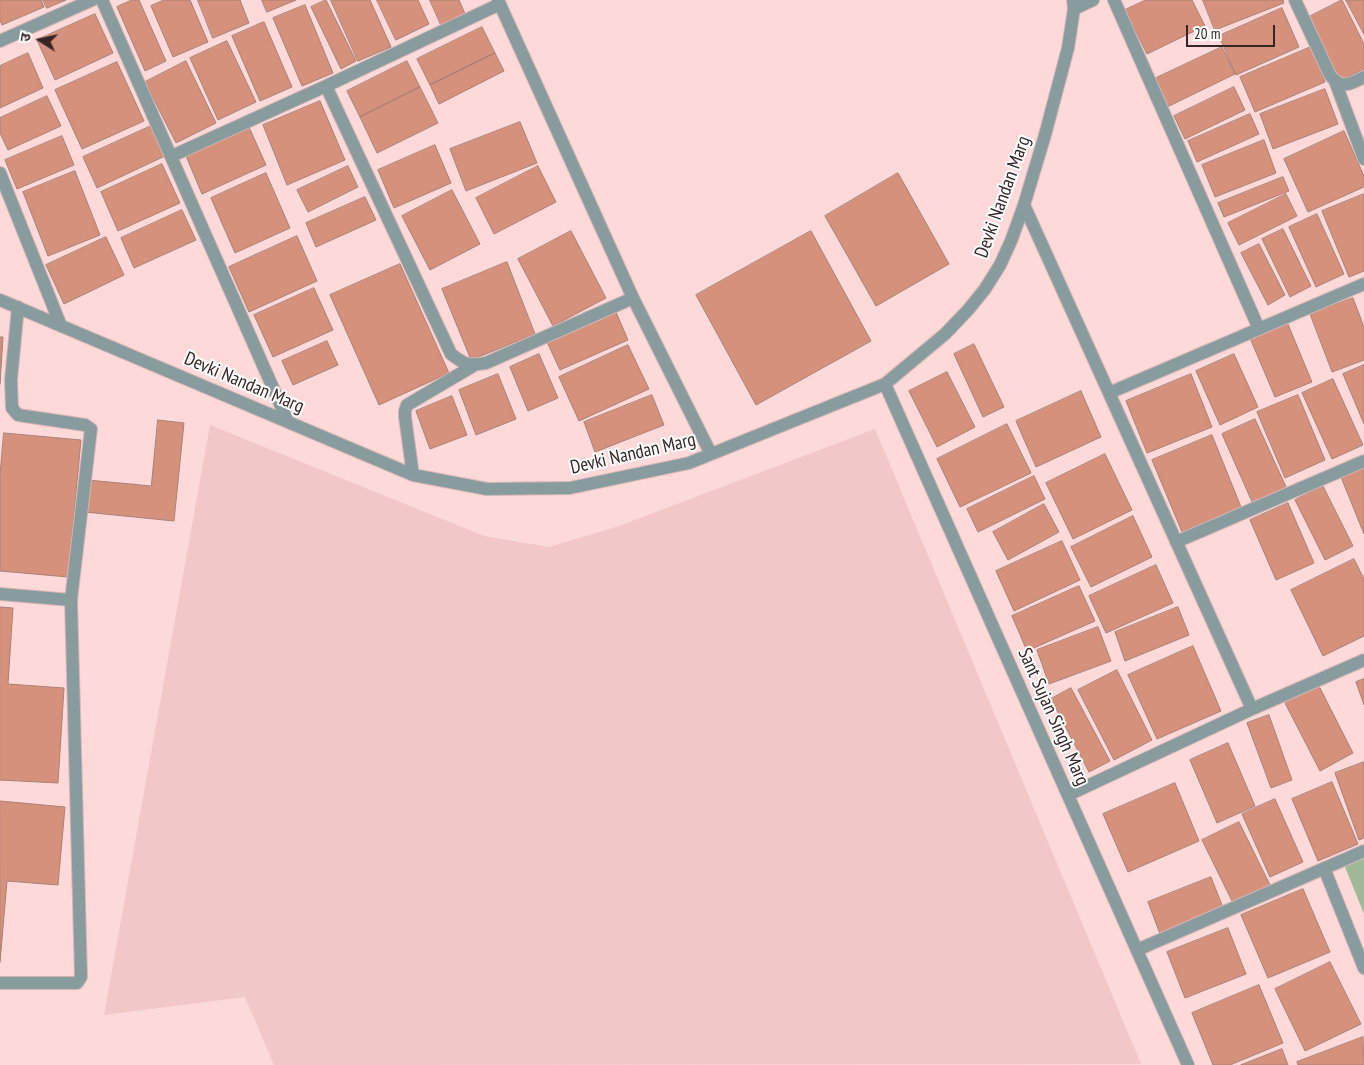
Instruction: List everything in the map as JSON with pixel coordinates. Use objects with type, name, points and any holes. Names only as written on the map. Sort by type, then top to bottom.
[{"type":"street","points":[[0,41],[92,0]]},
{"type":"street","points":[[102,0],[288,422]]},
{"type":"street","points":[[1074,4],[1092,0]]},
{"type":"street","points":[[1114,0],[1259,329]]},
{"type":"street","points":[[1295,0],[1330,75],[1335,81],[1364,159]]},
{"type":"street","points":[[172,156],[326,86],[499,2],[632,298],[711,454]]},
{"type":"street","name":"Devki Nandan Marg","points":[[0,300],[413,475],[487,489],[570,488],[689,463],[885,384],[945,334],[986,289],[1008,249],[1046,135],[1068,48],[1074,4]]},
{"type":"street","points":[[1335,81],[1340,84],[1347,84],[1364,77]]},
{"type":"street","points":[[326,86],[450,354],[463,364],[473,366]]},
{"type":"street","points":[[0,173],[61,326]]},
{"type":"street","points":[[1024,205],[1252,709]]},
{"type":"street","points":[[1109,393],[1364,284]]},
{"type":"street","points":[[413,475],[405,417],[407,405],[473,366],[486,363],[632,298]]},
{"type":"street","points":[[0,983],[70,983],[77,982],[81,977],[71,600],[91,428],[76,423],[18,415],[12,408],[11,380],[18,307]]},
{"type":"street","name":"Sant Sujan Singh Marg","points":[[885,384],[1188,1065]]},
{"type":"street","points":[[1176,542],[1364,461]]},
{"type":"street","points":[[0,594],[71,600]]},
{"type":"street","points":[[1068,795],[1252,709],[1364,660]]},
{"type":"street","points":[[1137,950],[1364,851]]},
{"type":"street","points":[[1324,868],[1364,968]]},
{"type":"shaded area","points":[[210,425],[484,536],[549,547],[619,526],[875,429],[1141,1064],[274,1065],[245,997],[104,1015]]},
{"type":"green space","points":[[1364,853],[1364,914],[1343,862]]},
{"type":"building","points":[[0,0],[41,0],[44,7],[2,25],[0,20]]},
{"type":"building","points":[[43,0],[66,0],[47,8]]},
{"type":"building","points":[[132,0],[139,0],[166,61],[145,71],[117,7]]},
{"type":"building","points":[[164,0],[190,0],[208,42],[173,57],[151,6]]},
{"type":"building","points":[[198,0],[240,0],[249,23],[213,38]]},
{"type":"building","points":[[262,0],[296,0],[267,12]]},
{"type":"building","points":[[326,0],[356,61],[341,69],[311,7]]},
{"type":"building","points":[[331,0],[370,0],[391,47],[358,61]]},
{"type":"building","points":[[377,0],[418,0],[429,24],[396,40]]},
{"type":"building","points":[[430,0],[459,0],[466,16],[442,27]]},
{"type":"building","points":[[1146,0],[1192,0],[1205,26],[1147,54],[1125,10]]},
{"type":"building","points":[[1203,0],[1283,0],[1284,3],[1215,30]]},
{"type":"building","points":[[1342,0],[1364,44],[1364,69],[1340,81],[1309,17]]},
{"type":"building","points":[[1346,0],[1364,0],[1364,34]]},
{"type":"building","points":[[305,5],[333,73],[302,86],[273,18]]},
{"type":"building","points":[[1282,8],[1299,47],[1236,75],[1219,36]]},
{"type":"building","points":[[95,14],[113,53],[55,80],[37,40]]},
{"type":"building","points":[[264,22],[292,87],[260,101],[232,36]]},
{"type":"building","points":[[482,27],[495,53],[430,85],[417,59]]},
{"type":"building","points":[[227,41],[256,102],[218,120],[190,58]]},
{"type":"building","points":[[1222,47],[1235,74],[1167,107],[1154,79]]},
{"type":"building","points":[[1311,47],[1325,82],[1255,112],[1240,77]]},
{"type":"building","points":[[28,53],[43,88],[0,108],[0,66]]},
{"type":"building","points":[[495,53],[504,71],[439,104],[430,85]]},
{"type":"building","points":[[186,61],[216,123],[176,143],[145,82]]},
{"type":"building","points":[[407,61],[420,87],[360,117],[347,91]]},
{"type":"building","points":[[117,62],[144,121],[82,149],[55,90]]},
{"type":"building","points":[[420,87],[438,123],[377,153],[360,117]]},
{"type":"building","points":[[1234,87],[1245,110],[1185,139],[1174,116]]},
{"type":"building","points":[[1325,89],[1338,124],[1273,149],[1260,114]]},
{"type":"building","points":[[47,96],[61,126],[8,150],[0,133],[0,118]]},
{"type":"building","points":[[320,101],[345,160],[287,185],[263,125]]},
{"type":"building","points":[[1250,114],[1259,134],[1197,162],[1188,141]]},
{"type":"building","points":[[520,122],[537,163],[466,191],[450,149]]},
{"type":"building","points":[[151,126],[165,156],[97,188],[83,157]]},
{"type":"building","points":[[249,127],[266,165],[202,194],[186,156]]},
{"type":"building","points":[[1344,131],[1364,176],[1364,187],[1308,212],[1284,159]]},
{"type":"building","points":[[62,136],[74,165],[17,189],[5,160]]},
{"type":"building","points":[[1264,140],[1276,173],[1215,197],[1202,165]]},
{"type":"building","points":[[435,145],[451,183],[394,208],[378,170]]},
{"type":"building","points":[[162,164],[180,203],[118,231],[101,192]]},
{"type":"building","points":[[348,166],[358,187],[308,212],[297,190]]},
{"type":"building","points":[[538,166],[556,202],[494,234],[476,198]]},
{"type":"building","points":[[75,171],[100,235],[48,256],[23,192]]},
{"type":"building","points":[[266,173],[290,228],[235,253],[211,198]]},
{"type":"building","points":[[898,173],[949,264],[876,306],[825,216]]},
{"type":"building","points":[[1283,177],[1289,191],[1224,217],[1218,203]]},
{"type":"building","points":[[452,190],[480,244],[430,270],[402,216]]},
{"type":"building","points":[[1286,194],[1297,216],[1239,245],[1228,223]]},
{"type":"building","points":[[1364,194],[1364,271],[1349,277],[1322,211]]},
{"type":"building","points":[[365,197],[376,220],[316,247],[306,223]]},
{"type":"building","points":[[182,210],[196,240],[134,268],[121,238]]},
{"type":"building","points":[[1317,214],[1344,274],[1316,287],[1289,227]]},
{"type":"building","points":[[1283,229],[1311,286],[1290,297],[1262,239]]},
{"type":"building","points":[[571,231],[606,298],[553,326],[518,259]]},
{"type":"building","points":[[811,231],[871,341],[756,405],[696,295]]},
{"type":"building","points":[[297,236],[317,281],[249,312],[229,267]]},
{"type":"building","points":[[106,237],[124,275],[64,304],[46,265]]},
{"type":"building","points":[[1259,244],[1285,295],[1268,305],[1241,253]]},
{"type":"building","points":[[507,262],[535,334],[471,360],[442,289]]},
{"type":"building","points":[[400,264],[449,373],[379,405],[330,295]]},
{"type":"building","points":[[314,288],[333,330],[273,357],[254,315]]},
{"type":"building","points":[[1353,298],[1364,327],[1364,360],[1332,372],[1310,314]]},
{"type":"building","points":[[616,312],[628,340],[560,370],[547,342]]},
{"type":"building","points":[[1287,322],[1312,382],[1275,397],[1250,338]]},
{"type":"building","points":[[0,337],[3,337],[0,384]]},
{"type":"building","points":[[327,341],[338,365],[293,385],[282,361]]},
{"type":"building","points":[[974,344],[1004,407],[983,417],[954,354]]},
{"type":"building","points":[[628,345],[649,389],[579,421],[559,377]]},
{"type":"building","points":[[539,354],[558,398],[528,411],[510,367]]},
{"type":"building","points":[[1234,354],[1258,407],[1220,425],[1196,371]]},
{"type":"building","points":[[1364,365],[1364,424],[1343,374]]},
{"type":"building","points":[[947,372],[975,427],[937,447],[909,391]]},
{"type":"building","points":[[498,374],[516,419],[476,435],[459,390]]},
{"type":"building","points":[[1191,374],[1212,427],[1147,453],[1126,401]]},
{"type":"building","points":[[1333,379],[1363,445],[1332,459],[1302,393]]},
{"type":"building","points":[[1081,391],[1101,437],[1036,467],[1016,421]]},
{"type":"building","points":[[652,395],[664,425],[595,452],[584,422]]},
{"type":"building","points":[[1298,395],[1325,460],[1285,478],[1257,412]]},
{"type":"building","points":[[452,396],[467,435],[430,449],[416,411]]},
{"type":"building","points":[[1255,419],[1287,489],[1253,504],[1222,434]]},
{"type":"building","points":[[158,420],[184,423],[174,521],[85,512],[88,480],[151,486]]},
{"type":"building","points":[[1007,424],[1031,473],[960,507],[937,459]]},
{"type":"building","points":[[4,433],[81,440],[68,577],[0,571],[0,475]]},
{"type":"building","points":[[1212,435],[1241,507],[1182,532],[1152,460]]},
{"type":"building","points":[[1105,454],[1132,510],[1073,539],[1046,483]]},
{"type":"building","points":[[1364,467],[1364,534],[1341,477]]},
{"type":"building","points":[[1034,476],[1045,499],[978,532],[967,509]]},
{"type":"building","points":[[1323,486],[1353,546],[1325,560],[1295,500]]},
{"type":"building","points":[[1288,503],[1314,563],[1276,580],[1250,520]]},
{"type":"building","points":[[1044,504],[1059,532],[1008,560],[993,532]]},
{"type":"building","points":[[1133,516],[1152,557],[1091,587],[1071,547]]},
{"type":"building","points":[[1062,541],[1080,580],[1014,611],[996,571]]},
{"type":"building","points":[[1354,559],[1364,579],[1364,636],[1323,656],[1291,590]]},
{"type":"building","points":[[1156,565],[1173,603],[1106,633],[1089,596]]},
{"type":"building","points":[[1079,586],[1095,621],[1027,651],[1012,616]]},
{"type":"building","points":[[0,607],[13,608],[8,684],[64,688],[58,783],[0,780]]},
{"type":"building","points":[[1178,607],[1189,635],[1125,661],[1115,632]]},
{"type":"building","points":[[1098,627],[1111,661],[1049,684],[1037,650]]},
{"type":"building","points":[[1193,646],[1221,711],[1157,739],[1128,675]]},
{"type":"building","points":[[1117,670],[1152,740],[1114,760],[1078,690]]},
{"type":"building","points":[[1364,679],[1364,705],[1356,682]]},
{"type":"building","points":[[1319,686],[1353,753],[1320,771],[1285,703]]},
{"type":"building","points":[[1071,688],[1110,761],[1089,772],[1051,699]]},
{"type":"building","points":[[1269,715],[1292,780],[1271,788],[1247,723]]},
{"type":"building","points":[[1228,743],[1255,806],[1217,823],[1190,760]]},
{"type":"building","points":[[1364,762],[1364,838],[1359,840],[1335,773]]},
{"type":"building","points":[[1332,782],[1358,844],[1318,861],[1292,799]]},
{"type":"building","points":[[1175,783],[1199,841],[1128,872],[1103,814]]},
{"type":"building","points":[[1275,799],[1303,862],[1270,877],[1242,814]]},
{"type":"building","points":[[0,801],[65,807],[58,885],[7,881],[0,962]]},
{"type":"building","points":[[1239,822],[1270,885],[1233,903],[1202,840]]},
{"type":"building","points":[[1211,877],[1224,910],[1160,934],[1148,902]]},
{"type":"building","points":[[1303,889],[1330,952],[1268,978],[1241,915]]},
{"type":"building","points":[[1228,928],[1246,974],[1185,998],[1167,952]]},
{"type":"building","points":[[1330,962],[1361,1024],[1305,1051],[1275,989]]},
{"type":"building","points":[[1259,985],[1283,1043],[1230,1065],[1213,1065],[1192,1013]]},
{"type":"building","points":[[1363,1037],[1364,1065],[1298,1065],[1297,1062]]},
{"type":"building","points":[[1282,1049],[1288,1065],[1241,1065]]}]
